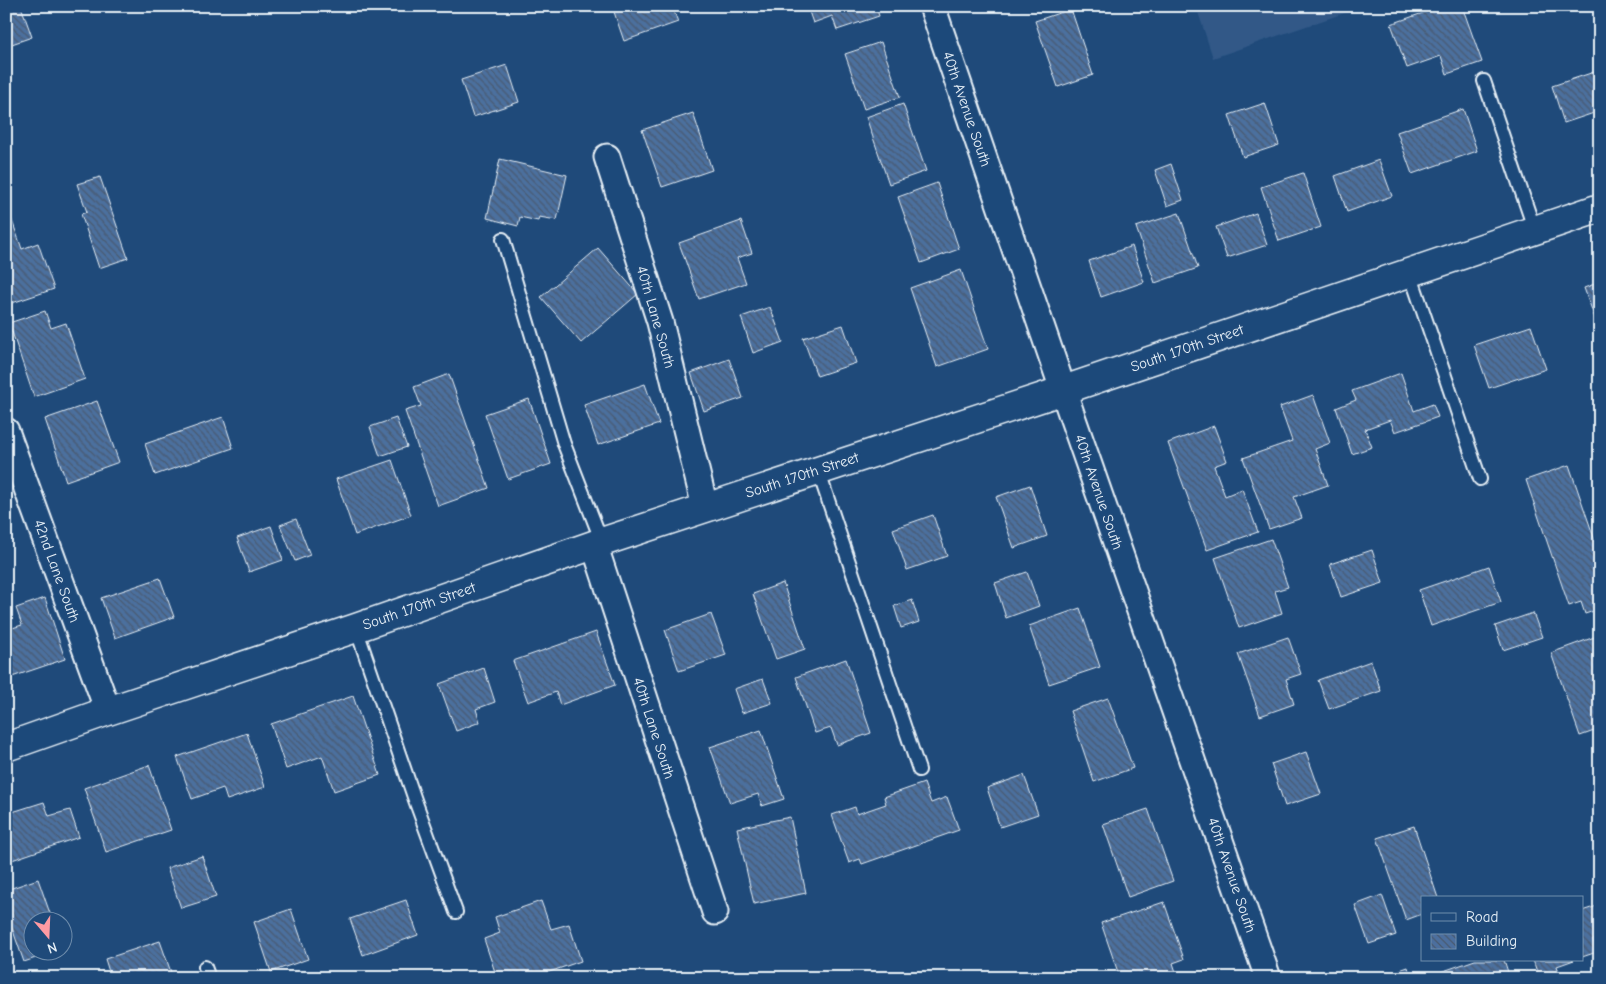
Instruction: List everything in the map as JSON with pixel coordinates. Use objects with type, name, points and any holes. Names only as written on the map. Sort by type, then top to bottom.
[{"type":"street","name":"40th Avenue South","points":[[932,6],[1063,390],[1268,978]]},
{"type":"street","name":"40th Lane South","points":[[607,157],[660,322],[705,507]]},
{"type":"street","name":"South 170th Street","points":[[6,748],[108,711],[356,628],[598,543],[1063,390],[1600,208]]},
{"type":"street","name":"42nd Lane South","points":[[6,430],[108,711]]},
{"type":"street","name":"40th Lane South","points":[[598,543],[715,912]]},
{"type":"lane","points":[[1484,81],[1535,230]]},
{"type":"lane","points":[[503,239],[564,444],[598,543]]},
{"type":"lane","points":[[1410,273],[1480,480]]},
{"type":"lane","points":[[818,470],[919,770]]},
{"type":"lane","points":[[356,628],[456,912]]},
{"type":"shaded area","points":[[1196,6],[1365,6],[1213,58]]},
{"type":"building","points":[[6,6],[21,6],[32,37],[6,46]]},
{"type":"building","points":[[612,6],[672,6],[678,22],[624,41]]},
{"type":"building","points":[[807,6],[876,6],[879,16],[837,30],[832,16],[813,23]]},
{"type":"building","points":[[1443,6],[1462,6],[1482,62],[1447,74],[1441,56],[1407,68],[1391,24]]},
{"type":"building","points":[[1071,9],[1093,75],[1058,87],[1035,21]]},
{"type":"building","points":[[881,42],[900,97],[864,109],[845,54]]},
{"type":"building","points":[[507,65],[519,102],[473,117],[461,80]]},
{"type":"building","points":[[1600,70],[1600,119],[1597,112],[1564,123],[1552,86]]},
{"type":"building","points":[[1265,103],[1279,145],[1243,157],[1229,115]]},
{"type":"building","points":[[903,104],[926,171],[889,184],[866,117]]},
{"type":"building","points":[[1463,109],[1477,151],[1412,174],[1397,132]]},
{"type":"building","points":[[693,113],[712,170],[662,187],[642,130]]},
{"type":"building","points":[[500,159],[567,175],[557,220],[539,217],[538,221],[520,217],[518,226],[487,218]]},
{"type":"building","points":[[1379,160],[1392,196],[1347,212],[1335,176]]},
{"type":"building","points":[[1171,164],[1183,200],[1167,206],[1155,170]]},
{"type":"building","points":[[1303,173],[1321,227],[1279,241],[1261,187]]},
{"type":"building","points":[[100,177],[128,258],[99,268],[81,214],[87,212],[77,184]]},
{"type":"building","points":[[937,183],[959,249],[921,263],[898,197]]},
{"type":"building","points":[[9,212],[22,249],[38,243],[54,289],[6,305],[6,213]]},
{"type":"building","points":[[1179,213],[1198,268],[1155,283],[1136,227]]},
{"type":"building","points":[[1256,213],[1267,245],[1227,258],[1216,227]]},
{"type":"building","points":[[741,221],[752,253],[737,258],[746,283],[699,299],[679,243]]},
{"type":"building","points":[[1132,246],[1144,282],[1101,297],[1089,261]]},
{"type":"building","points":[[598,248],[638,294],[581,343],[541,297]]},
{"type":"building","points":[[961,270],[988,349],[937,367],[910,288]]},
{"type":"building","points":[[1600,282],[1600,323],[1597,324],[1584,288]]},
{"type":"building","points":[[770,307],[783,342],[753,353],[741,317]]},
{"type":"building","points":[[45,311],[51,328],[66,323],[85,379],[34,397],[9,323]]},
{"type":"building","points":[[843,325],[856,363],[817,376],[803,338]]},
{"type":"building","points":[[1531,326],[1546,369],[1489,388],[1474,345]]},
{"type":"building","points":[[729,359],[743,398],[704,411],[691,373]]},
{"type":"building","points":[[1401,373],[1414,411],[1433,404],[1438,417],[1395,432],[1390,420],[1365,429],[1372,447],[1352,454],[1336,408],[1356,400],[1352,391]]},
{"type":"building","points":[[449,374],[489,488],[438,506],[405,411],[421,406],[414,387]]},
{"type":"building","points":[[645,384],[659,424],[598,445],[584,405]]},
{"type":"building","points":[[1313,395],[1330,443],[1315,449],[1328,485],[1294,497],[1302,518],[1269,529],[1243,458],[1292,441],[1280,407]]},
{"type":"building","points":[[529,399],[551,464],[508,479],[485,414]]},
{"type":"building","points":[[97,401],[119,462],[66,481],[45,419]]},
{"type":"building","points":[[223,417],[233,448],[155,475],[145,444]]},
{"type":"building","points":[[396,418],[407,447],[380,456],[370,427]]},
{"type":"building","points":[[1214,426],[1227,461],[1214,466],[1225,496],[1242,489],[1258,532],[1207,550],[1168,443]]},
{"type":"building","points":[[392,460],[411,515],[355,535],[336,479]]},
{"type":"building","points":[[1569,465],[1600,555],[1600,609],[1585,614],[1581,602],[1569,606],[1526,480]]},
{"type":"building","points":[[1030,485],[1047,536],[1014,548],[996,497]]},
{"type":"building","points":[[933,515],[947,556],[907,570],[893,529]]},
{"type":"building","points":[[296,519],[310,555],[295,561],[280,525]]},
{"type":"building","points":[[271,526],[283,560],[249,572],[237,538]]},
{"type":"building","points":[[1271,539],[1288,587],[1275,591],[1282,613],[1239,628],[1215,558]]},
{"type":"building","points":[[1372,550],[1383,583],[1341,597],[1330,564]]},
{"type":"building","points":[[1489,566],[1501,602],[1431,626],[1419,590]]},
{"type":"building","points":[[1027,572],[1039,606],[1006,618],[995,583]]},
{"type":"building","points":[[160,578],[174,617],[115,638],[101,598]]},
{"type":"building","points":[[783,583],[805,649],[776,659],[753,594]]},
{"type":"building","points":[[45,598],[65,659],[6,679],[6,630],[22,625],[16,608]]},
{"type":"building","points":[[912,600],[919,622],[901,628],[894,606]]},
{"type":"building","points":[[1080,608],[1100,667],[1049,684],[1029,626]]},
{"type":"building","points":[[1533,613],[1542,637],[1503,650],[1495,626]]},
{"type":"building","points":[[711,614],[726,655],[679,671],[665,630]]},
{"type":"building","points":[[596,632],[615,685],[560,705],[556,692],[528,702],[513,661]]},
{"type":"building","points":[[1600,635],[1600,729],[1580,736],[1551,653]]},
{"type":"building","points":[[1288,637],[1301,674],[1286,679],[1294,704],[1260,716],[1238,654]]},
{"type":"building","points":[[846,659],[871,733],[837,745],[831,728],[815,733],[796,677]]},
{"type":"building","points":[[1371,661],[1381,691],[1329,709],[1318,680]]},
{"type":"building","points":[[484,668],[495,702],[476,709],[480,722],[456,731],[439,684]]},
{"type":"building","points":[[763,679],[772,703],[742,713],[734,689]]},
{"type":"building","points":[[353,696],[380,775],[334,791],[322,756],[286,769],[271,724]]},
{"type":"building","points":[[1108,698],[1133,768],[1094,782],[1070,711]]},
{"type":"building","points":[[761,730],[784,799],[762,806],[758,794],[730,803],[710,747]]},
{"type":"building","points":[[247,733],[265,787],[227,800],[223,788],[192,799],[177,757]]},
{"type":"building","points":[[1306,752],[1321,794],[1285,806],[1271,764]]},
{"type":"building","points":[[149,765],[171,830],[106,852],[84,788]]},
{"type":"building","points":[[1024,775],[1038,814],[1000,827],[987,788]]},
{"type":"building","points":[[924,783],[931,803],[947,797],[959,830],[862,864],[860,859],[849,863],[832,815],[855,807],[857,814],[886,804],[884,797]]},
{"type":"building","points":[[44,802],[49,816],[70,810],[79,837],[6,862],[6,814]]},
{"type":"building","points":[[1148,809],[1173,881],[1128,897],[1103,824]]},
{"type":"building","points":[[790,817],[806,893],[754,904],[737,828]]},
{"type":"building","points":[[1414,826],[1437,896],[1421,896],[1421,914],[1406,920],[1377,838]]},
{"type":"building","points":[[202,856],[216,897],[181,908],[167,868]]},
{"type":"building","points":[[38,879],[50,912],[22,912],[22,956],[6,911],[6,890]]},
{"type":"building","points":[[1382,895],[1396,935],[1369,944],[1355,905]]},
{"type":"building","points":[[406,900],[418,935],[363,955],[350,919]]},
{"type":"building","points":[[541,901],[551,929],[569,924],[581,961],[532,978],[497,978],[484,939],[500,933],[495,917]]},
{"type":"building","points":[[1164,902],[1184,959],[1173,963],[1178,978],[1120,978],[1101,923]]},
{"type":"building","points":[[1600,905],[1600,938],[1593,940],[1597,952],[1584,956],[1584,910]]},
{"type":"building","points":[[291,909],[308,959],[271,972],[254,922]]},
{"type":"building","points":[[160,941],[173,978],[111,978],[105,959]]},
{"type":"building","points":[[1469,962],[1505,962],[1510,978],[1437,978],[1435,974]]},
{"type":"building","points":[[1534,962],[1568,962],[1557,966],[1561,978],[1539,978]]},
{"type":"building","points":[[1408,967],[1411,978],[1378,978]]},
{"type":"building","points":[[313,972],[315,978],[296,978]]}]
